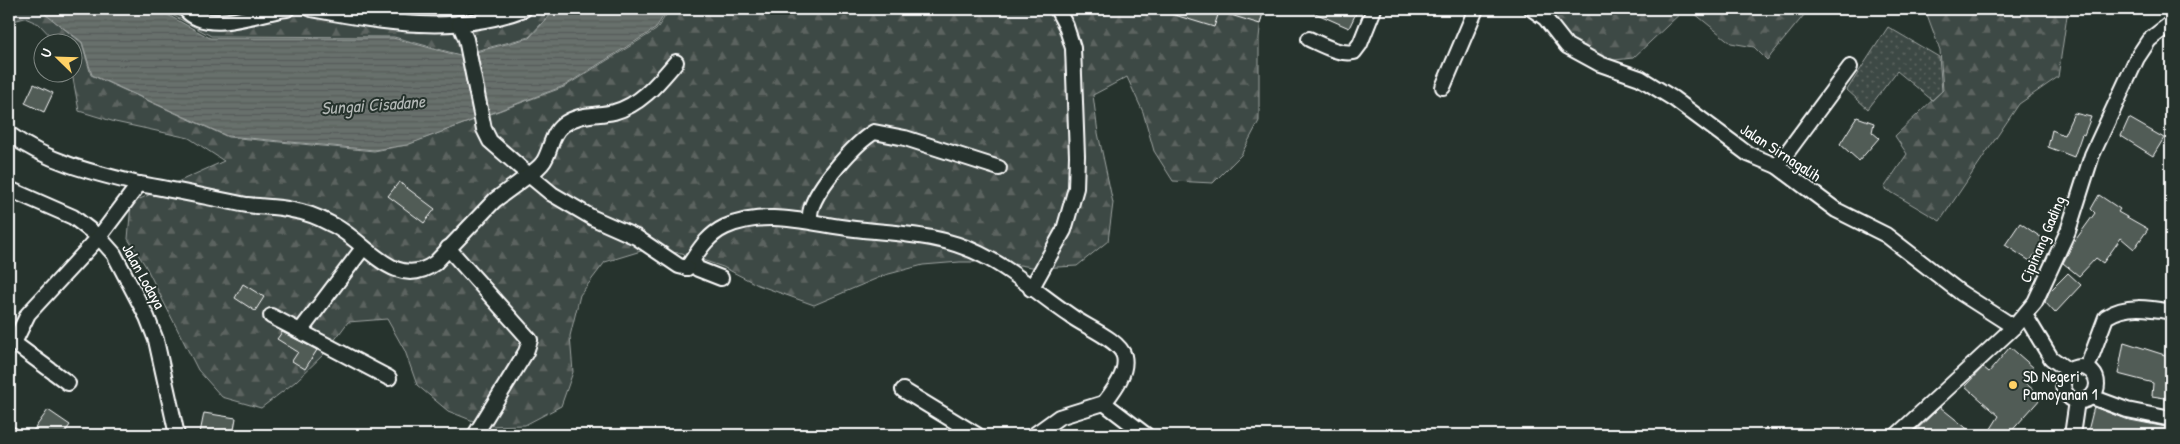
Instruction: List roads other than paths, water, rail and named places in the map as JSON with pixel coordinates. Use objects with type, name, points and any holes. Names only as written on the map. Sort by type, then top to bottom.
[{"type":"street","points":[[185,9],[191,15],[225,22],[287,9]]},
{"type":"street","points":[[311,9],[386,14],[428,26],[497,19],[524,9]]},
{"type":"street","points":[[1032,289],[1064,230],[1076,188],[1078,156],[1073,48],[1066,26],[1057,9]]},
{"type":"street","points":[[1309,39],[1337,50],[1348,53],[1354,52],[1360,44],[1374,9]]},
{"type":"street","points":[[1443,87],[1476,9]]},
{"type":"street","name":"Jalan Sirnagalih","points":[[1532,9],[1545,18],[1567,46],[1600,64],[1640,78],[1674,99],[1748,154],[1777,166],[1836,210],[1886,234],[1961,294],[2014,327]]},
{"type":"street","points":[[459,23],[466,39],[484,129],[490,141],[552,194],[593,218],[636,237],[679,266],[687,268]]},
{"type":"street","name":"Cipinang Gading","points":[[1897,435],[2014,327],[2035,302],[2068,231],[2092,155],[2137,58],[2149,40],[2171,23]]},
{"type":"street","points":[[9,134],[22,143],[69,165],[138,184],[226,199],[247,205],[292,210],[331,224],[351,234],[363,248],[391,267],[409,273],[425,271],[435,263],[494,200],[529,175],[545,159],[553,138],[561,127],[575,117],[614,112],[629,106],[650,90],[676,62]]},
{"type":"street","points":[[1777,166],[1850,67]]},
{"type":"street","points":[[810,220],[810,210],[820,192],[851,152],[874,132],[905,138],[999,168]]},
{"type":"street","points":[[68,383],[11,346],[28,314],[40,298],[99,237],[138,184]]},
{"type":"street","name":"Jalan Lodaya","points":[[9,189],[73,217],[99,237],[114,254],[147,317],[156,340],[177,435]]},
{"type":"street","points":[[687,268],[706,239],[725,227],[755,218],[810,220],[856,229],[881,230],[945,239],[980,254],[1010,272],[1032,289],[1119,346],[1124,355],[1125,368],[1104,404],[1060,417],[1034,435]]},
{"type":"street","points":[[301,330],[363,248]]},
{"type":"street","points":[[448,248],[530,340],[526,352],[475,435]]},
{"type":"street","points":[[687,268],[692,261],[698,269],[721,278]]},
{"type":"street","points":[[2087,368],[2106,317],[2125,309],[2149,308],[2171,312]]},
{"type":"street","points":[[2024,315],[2051,358],[2069,371]]},
{"type":"street","points":[[271,316],[301,330],[389,378]]},
{"type":"street","points":[[2092,397],[2098,384],[2093,372],[2087,368],[2077,367],[2069,371],[2064,379],[2063,388],[2068,397],[2076,401],[2092,397],[2127,410],[2171,419]]},
{"type":"street","points":[[903,390],[977,435]]},
{"type":"street","points":[[2072,435],[2076,401]]},
{"type":"street","points":[[1104,404],[1146,435]]},
{"type":"water","name":"Sungai Cisadane","points":[[35,9],[157,9],[210,38],[393,38],[460,56],[529,38],[556,9],[668,9],[655,29],[564,86],[407,145],[374,150],[227,136],[92,75],[82,42],[82,32],[69,32],[41,11]]},
{"type":"place","name":"SD Negeri Pamoyanan 1","points":[[2013,385]]}]
